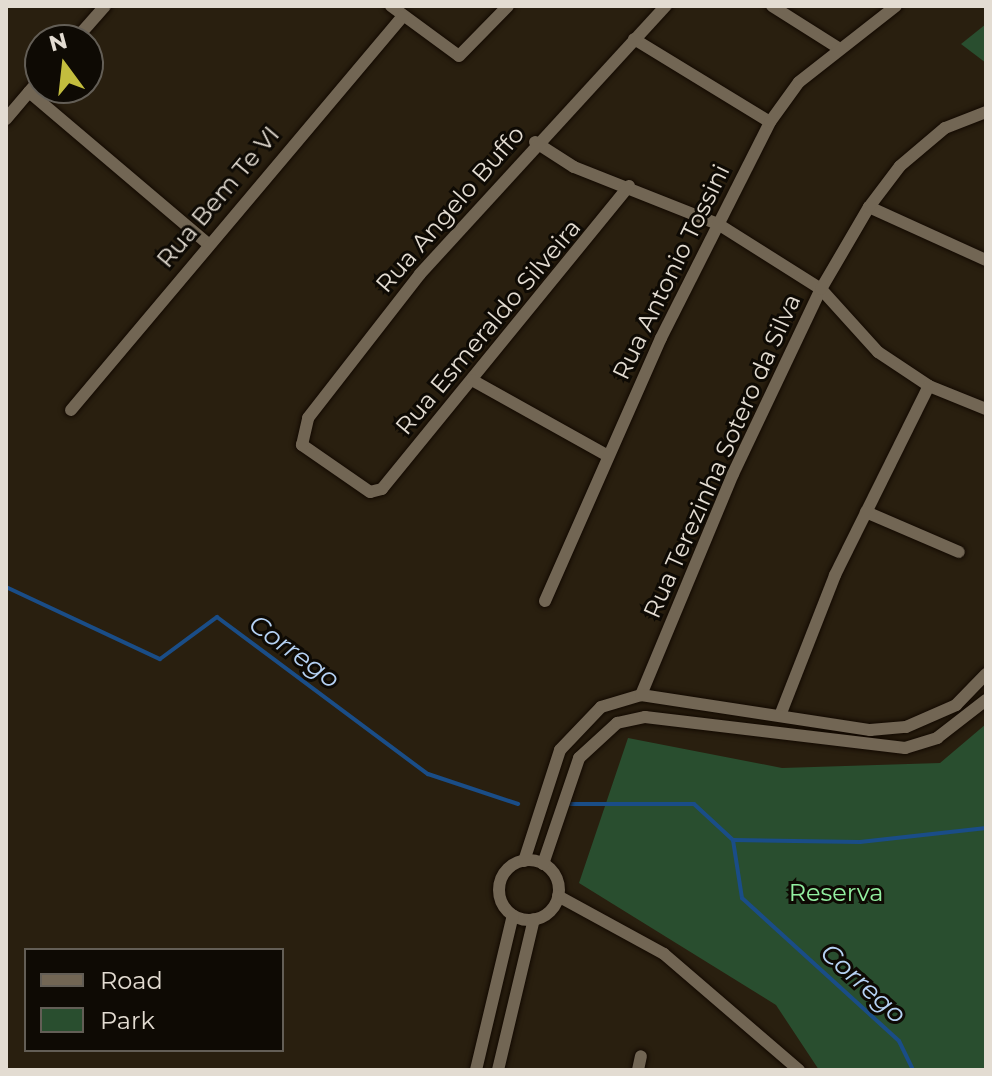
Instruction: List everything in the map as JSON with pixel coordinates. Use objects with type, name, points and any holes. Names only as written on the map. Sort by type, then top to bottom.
[{"type":"street","points":[[89,24],[105,6]]},
{"type":"street","points":[[391,6],[459,56],[508,6]]},
{"type":"street","name":"Rua Angelo Buffo","points":[[377,493],[312,456],[302,445],[308,418],[535,142],[666,6]]},
{"type":"street","points":[[772,6],[840,49]]},
{"type":"street","name":"Rua Antonio Tossini","points":[[545,601],[608,456],[770,122],[799,82],[896,6]]},
{"type":"street","name":"Rua Bem Te VI","points":[[71,410],[206,242],[403,16]]},
{"type":"street","points":[[634,39],[770,122]]},
{"type":"street","points":[[6,119],[24,98]]},
{"type":"street","points":[[43,104],[206,242]]},
{"type":"street","name":"Rua Terezinha Sotero da Silva","points":[[641,695],[733,474],[821,289],[869,207],[900,166],[945,128],[986,112]]},
{"type":"street","points":[[535,142],[574,167],[629,186],[718,224],[821,289],[878,352],[929,386],[986,409]]},
{"type":"street","name":"Rua Esmeraldo Silveira","points":[[377,493],[629,186]]},
{"type":"street","points":[[869,207],[986,260]]},
{"type":"street","points":[[472,380],[608,456]]},
{"type":"street","points":[[781,713],[866,512],[929,386]]},
{"type":"street","points":[[866,512],[959,552]]},
{"type":"street","points":[[534,919],[513,915],[500,900],[501,879],[524,861],[545,786],[569,738],[601,707],[641,695],[781,713],[870,730],[906,727],[956,705],[986,674]]},
{"type":"street","points":[[543,864],[579,758],[617,723],[645,717],[905,748],[937,738],[986,700]]},
{"type":"street","points":[[524,861],[543,864],[556,878],[558,896]]},
{"type":"street","points":[[498,1070],[534,919],[558,896]]},
{"type":"street","points":[[558,896],[664,954],[799,1070]]},
{"type":"street","points":[[476,1070],[513,915]]},
{"type":"street","points":[[638,1070],[641,1056]]},
{"type":"green space","points":[[986,24],[986,63],[961,44]]},
{"type":"green space","name":"Reserva","points":[[986,724],[986,1070],[819,1070],[776,1005],[579,883],[628,738],[782,768],[940,763]]},
{"type":"waterway","name":"Corrego","points":[[6,587],[160,659],[217,617],[428,774],[518,804]]},
{"type":"waterway","name":"Corrego","points":[[567,804],[694,804],[733,840],[742,898],[899,1041],[913,1070]]},
{"type":"waterway","points":[[733,840],[860,842],[986,828]]}]
